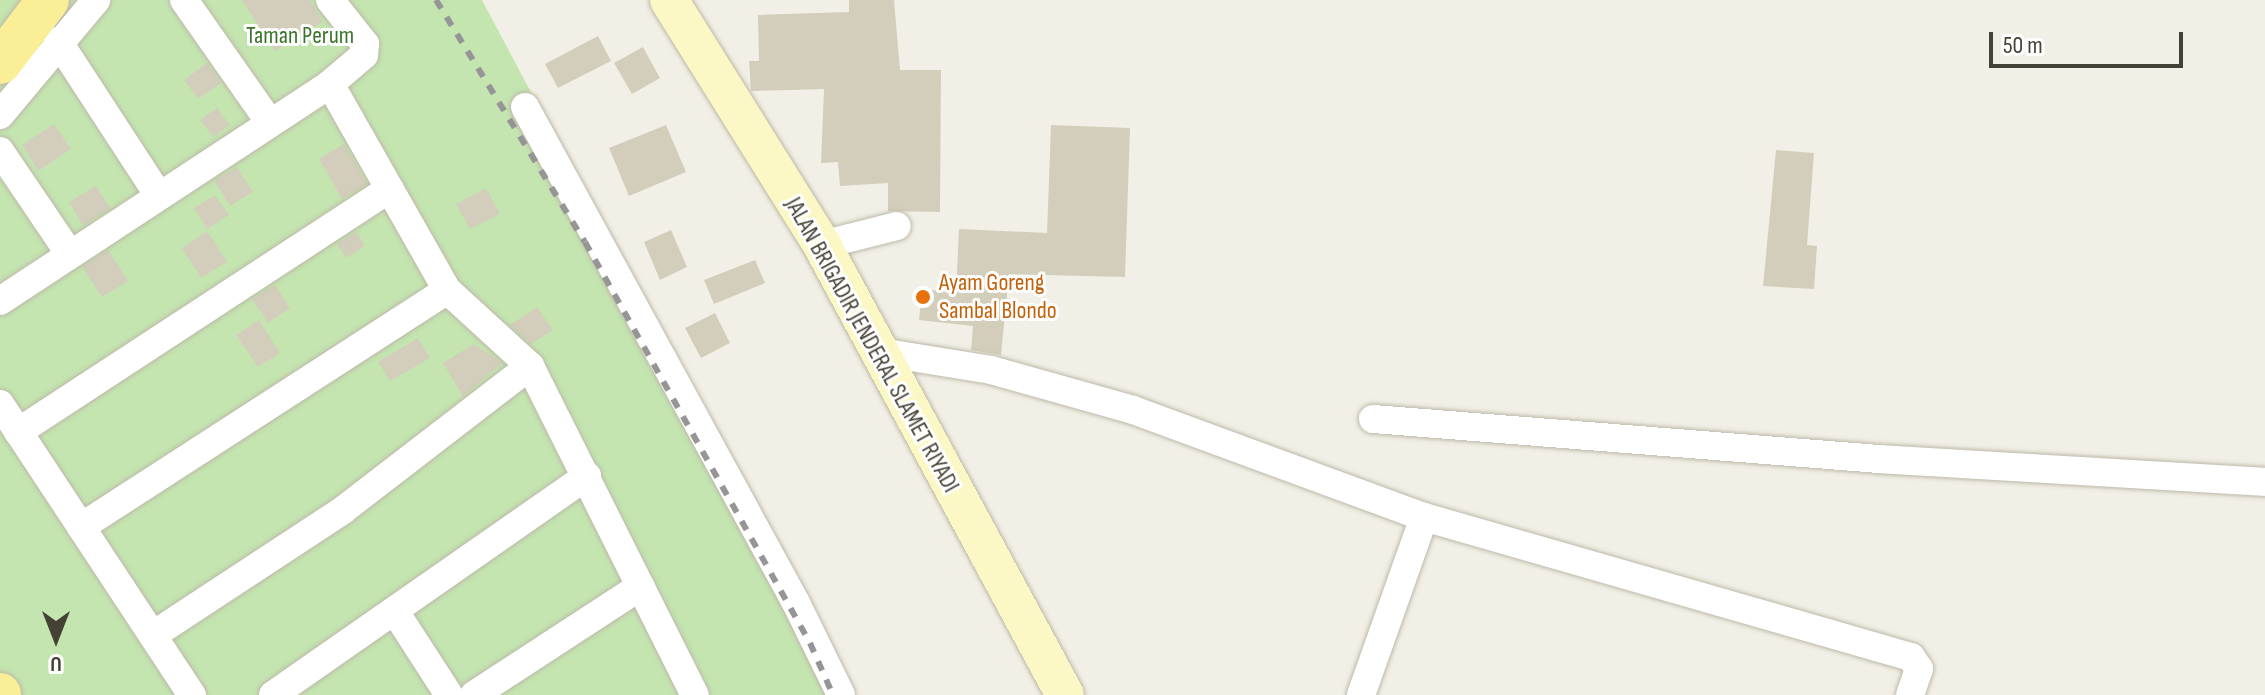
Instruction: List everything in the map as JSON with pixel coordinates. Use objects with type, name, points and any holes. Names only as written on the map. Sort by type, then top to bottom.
[{"type":"main road","points":[[0,63],[48,0]]},
{"type":"main road","name":"JALAN BRIGADIR JENDERAL SLAMET RIYADI","points":[[669,0],[822,245],[874,351],[1065,695]]},
{"type":"street","points":[[0,115],[58,41],[96,0]]},
{"type":"street","points":[[184,0],[268,120]]},
{"type":"street","points":[[0,301],[268,120],[330,84],[367,51],[330,0]]},
{"type":"street","points":[[58,41],[157,193]]},
{"type":"street","points":[[330,84],[447,290],[530,366],[695,695]]},
{"type":"street","points":[[525,107],[796,603],[841,695]]},
{"type":"street","points":[[0,151],[69,253]]},
{"type":"street","points":[[18,432],[390,189]]},
{"type":"street","points":[[822,245],[897,226]]},
{"type":"street","points":[[81,527],[447,290]]},
{"type":"street","points":[[874,351],[991,370],[1133,410],[1424,517],[1911,657],[1919,669],[1910,695]]},
{"type":"street","points":[[153,635],[343,510],[530,366]]},
{"type":"street","points":[[0,404],[192,695]]},
{"type":"street","points":[[1373,419],[1879,459],[2265,482]]},
{"type":"street","points":[[273,695],[396,613],[486,542],[587,476]]},
{"type":"street","points":[[1361,695],[1424,517]]},
{"type":"street","points":[[474,695],[641,586]]},
{"type":"street","points":[[396,613],[449,695]]},
{"type":"green space","name":"Taman Perum","points":[[0,0],[482,0],[851,695],[0,695]]},
{"type":"building","points":[[242,0],[310,0],[322,22],[275,51]]},
{"type":"building","points":[[849,0],[894,0],[900,70],[941,70],[940,212],[888,211],[888,183],[840,186],[838,162],[821,163],[824,89],[751,91],[749,61],[759,61],[758,15],[849,12]]},
{"type":"building","points":[[598,36],[611,61],[558,88],[545,64]]},
{"type":"building","points":[[643,47],[660,78],[632,94],[614,63]]},
{"type":"building","points":[[207,63],[221,83],[198,99],[184,80]]},
{"type":"building","points":[[217,108],[230,125],[213,137],[200,120]]},
{"type":"building","points":[[54,124],[71,149],[38,171],[22,145]]},
{"type":"building","points":[[666,125],[686,172],[629,196],[609,148]]},
{"type":"building","points":[[1051,125],[1130,128],[1125,277],[1009,274],[1001,355],[971,350],[973,326],[919,320],[922,289],[956,293],[959,229],[1047,233]]},
{"type":"building","points":[[344,144],[367,184],[342,199],[319,159]]},
{"type":"building","points":[[1776,150],[1814,153],[1807,245],[1817,246],[1814,289],[1763,286]]},
{"type":"building","points":[[237,167],[253,192],[230,206],[214,181]]},
{"type":"building","points":[[96,186],[110,208],[83,226],[69,202]]},
{"type":"building","points":[[486,188],[500,214],[470,229],[456,204]]},
{"type":"building","points":[[215,195],[229,215],[207,229],[194,208]]},
{"type":"building","points":[[671,230],[687,267],[660,280],[644,242]]},
{"type":"building","points":[[207,231],[227,262],[201,278],[182,248]]},
{"type":"building","points":[[356,232],[365,246],[346,258],[337,244]]},
{"type":"building","points":[[108,250],[128,281],[102,297],[82,267]]},
{"type":"building","points":[[755,260],[765,283],[714,304],[704,280]]},
{"type":"building","points":[[275,285],[290,308],[268,323],[252,299]]},
{"type":"building","points":[[537,307],[553,330],[531,344],[510,325]]},
{"type":"building","points":[[715,313],[730,343],[701,358],[685,328]]},
{"type":"building","points":[[259,320],[280,353],[258,367],[236,335]]},
{"type":"building","points":[[418,338],[430,358],[390,381],[378,362]]},
{"type":"building","points":[[474,344],[502,363],[463,396],[443,363]]},
{"type":"railway","points":[[436,0],[585,242],[810,643],[833,695]]},
{"type":"place","name":"Ayam Goreng Sambal Blondo","points":[[923,297]]}]
